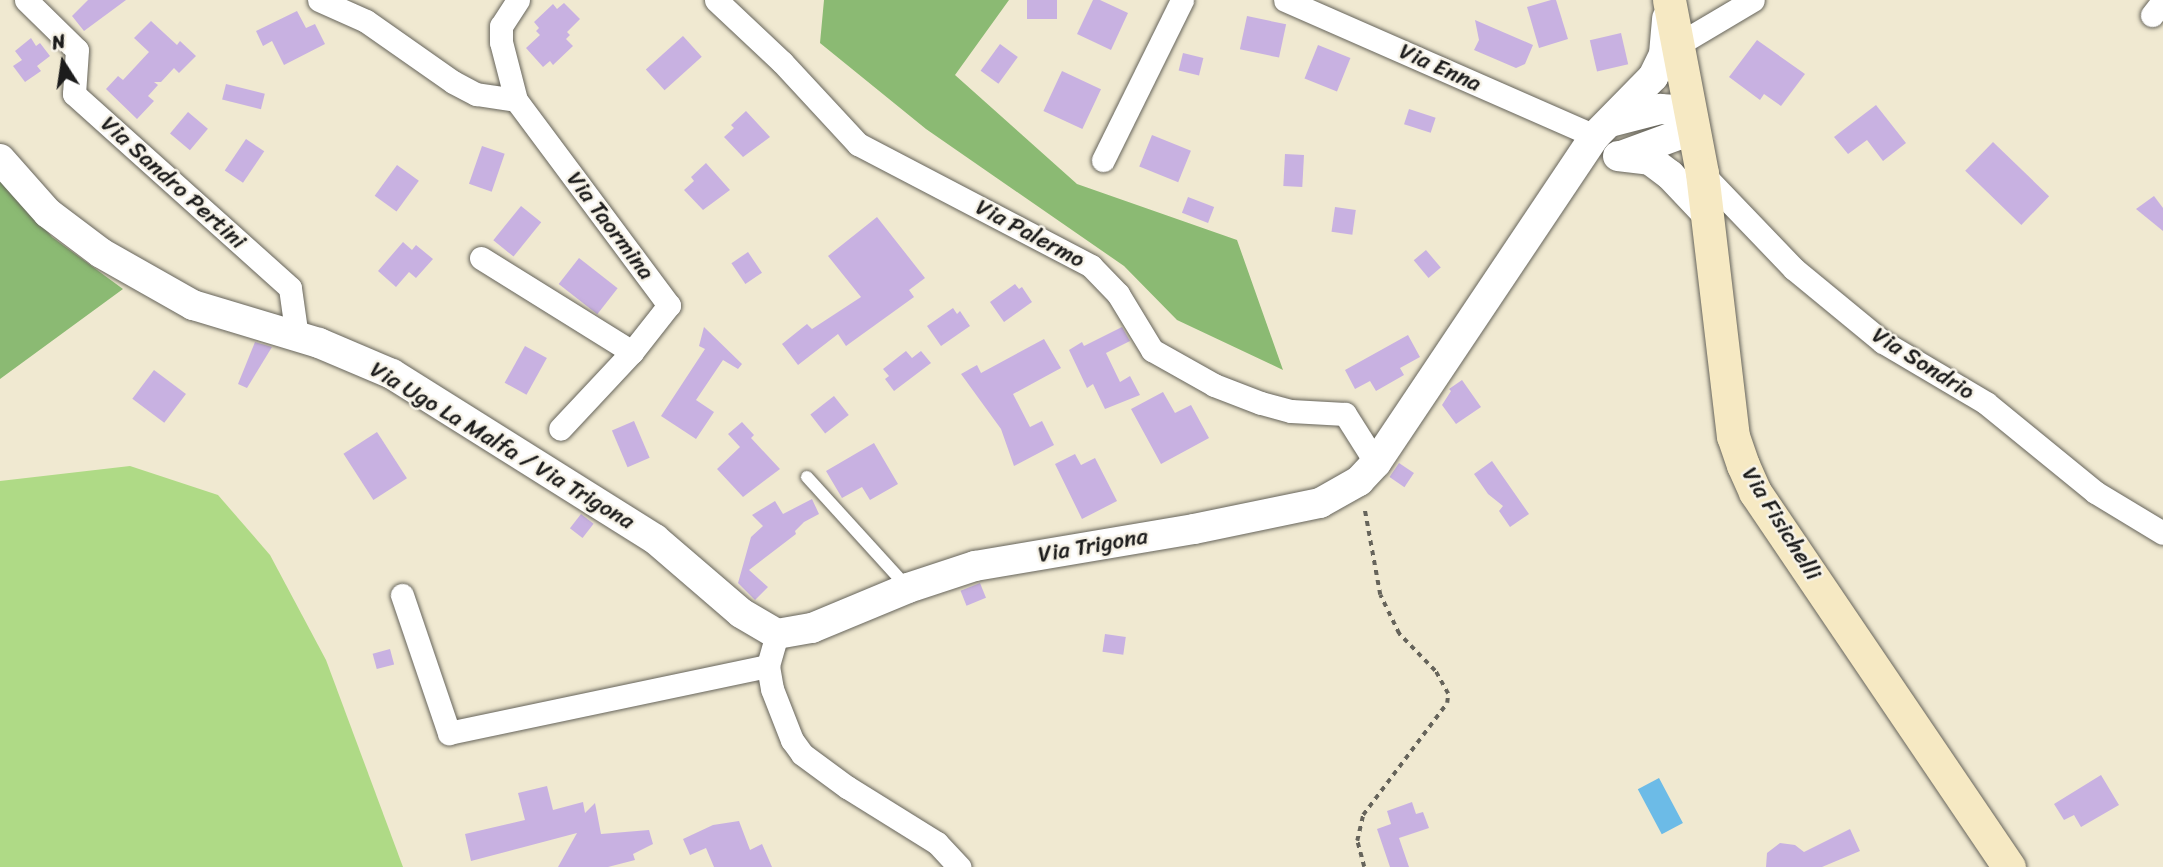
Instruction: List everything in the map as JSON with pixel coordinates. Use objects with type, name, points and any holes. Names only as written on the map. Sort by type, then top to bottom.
[{"type":"main road","name":"Via Fisichelli","points":[[1668,0],[1702,173],[1733,436],[1755,492],[2009,867]]},
{"type":"street","name":"Via Sandro Pertini","points":[[26,0],[77,50],[74,94],[290,288],[297,337]]},
{"type":"street","points":[[319,0],[366,21],[464,88],[476,94],[516,100]]},
{"type":"street","name":"Via Taormina","points":[[518,0],[501,26],[516,100],[669,306],[632,352],[560,429]]},
{"type":"street","name":"Via Palermo","points":[[716,0],[782,62],[858,144],[1091,266],[1118,294],[1152,351],[1214,385],[1261,404],[1291,411],[1345,414],[1368,472]]},
{"type":"street","points":[[1103,160],[1182,0]]},
{"type":"street","name":"Via Enna","points":[[1285,0],[1600,130]]},
{"type":"street","name":"Via Trigona","points":[[777,634],[812,628],[908,588],[975,566],[1194,529],[1320,503],[1368,472],[1600,130],[1653,77],[1664,54],[1668,0]]},
{"type":"street","points":[[1677,45],[1753,0]]},
{"type":"street","points":[[1571,171],[1598,159],[1624,155],[1678,135],[1693,118],[1677,110],[1660,109],[1600,130]]},
{"type":"street","points":[[1624,155],[1650,160],[1671,175],[1705,212]]},
{"type":"street","name":"Via Ugo La Malfa / Via Trigona","points":[[0,159],[48,213],[101,253],[193,305],[319,344],[403,381],[655,539],[741,613],[777,634]]},
{"type":"street","name":"Via Sondrio","points":[[1702,173],[1794,269],[1883,342],[1986,403],[2095,492],[2163,533]]},
{"type":"street","points":[[481,258],[632,352]]},
{"type":"street","points":[[402,595],[449,733],[768,666]]},
{"type":"street","points":[[777,634],[768,666],[772,689],[792,740],[802,754],[847,788],[936,843],[959,867]]},
{"type":"lane","points":[[807,477],[908,588]]},
{"type":"path","points":[[1364,867],[1357,841],[1363,815],[1447,703],[1448,694],[1435,671],[1399,634],[1380,595],[1368,472]]},
{"type":"green space","points":[[824,0],[1009,0],[955,75],[1077,184],[1237,240],[1283,370],[1177,320],[1124,266],[926,129],[820,43]]},
{"type":"green space","points":[[0,178],[52,237],[123,289],[0,379]]},
{"type":"green space","points":[[130,466],[218,495],[270,555],[326,660],[403,867],[0,867],[0,481]]},
{"type":"water","points":[[1659,778],[1683,823],[1662,834],[1638,789]]},
{"type":"building","points":[[88,0],[126,0],[84,31],[72,16]]},
{"type":"building","points":[[1027,0],[1057,0],[1057,19],[1027,19]]},
{"type":"building","points":[[1093,0],[1100,0],[1128,13],[1111,50],[1077,34]]},
{"type":"building","points":[[1556,0],[1568,39],[1539,48],[1527,7]]},
{"type":"building","points":[[564,3],[580,19],[567,32],[570,35],[566,39],[573,46],[553,65],[550,61],[543,67],[526,48],[540,35],[534,22],[553,4],[557,9]]},
{"type":"building","points":[[297,11],[306,28],[315,24],[325,44],[284,65],[272,41],[263,46],[256,31]]},
{"type":"building","points":[[1247,16],[1286,24],[1279,58],[1240,49]]},
{"type":"building","points":[[1475,20],[1533,45],[1525,64],[1516,68],[1474,50],[1479,40]]},
{"type":"building","points":[[151,21],[177,45],[180,41],[196,56],[179,73],[174,68],[161,82],[154,82],[158,85],[148,96],[154,101],[137,119],[106,89],[118,76],[123,80],[149,52],[134,38]]},
{"type":"building","points":[[1621,33],[1628,64],[1597,71],[1590,40]]},
{"type":"building","points":[[683,36],[702,57],[665,90],[646,69]]},
{"type":"building","points":[[31,38],[36,46],[40,43],[50,56],[37,66],[41,71],[25,82],[13,66],[22,60],[15,51]]},
{"type":"building","points":[[1757,40],[1805,74],[1781,106],[1764,94],[1760,100],[1729,77]]},
{"type":"building","points":[[1000,44],[1018,57],[998,84],[981,71]]},
{"type":"building","points":[[1318,45],[1350,58],[1337,91],[1305,78]]},
{"type":"building","points":[[1183,53],[1203,58],[1199,76],[1179,70]]},
{"type":"building","points":[[1062,71],[1101,89],[1082,129],[1043,111]]},
{"type":"building","points":[[226,84],[265,94],[261,109],[222,100]]},
{"type":"building","points":[[1876,105],[1906,143],[1883,161],[1867,140],[1848,154],[1834,137]]},
{"type":"building","points":[[1409,109],[1436,118],[1431,133],[1404,124]]},
{"type":"building","points":[[746,111],[770,137],[743,157],[724,137],[734,128],[731,125]]},
{"type":"building","points":[[188,112],[208,129],[190,150],[170,133]]},
{"type":"building","points":[[1152,135],[1191,151],[1178,182],[1139,167]]},
{"type":"building","points":[[246,139],[264,151],[243,183],[225,171]]},
{"type":"building","points":[[1993,142],[2049,196],[2021,225],[1965,171]]},
{"type":"building","points":[[482,146],[505,154],[492,192],[469,184]]},
{"type":"building","points":[[1285,154],[1304,155],[1302,187],[1283,186]]},
{"type":"building","points":[[706,163],[730,190],[703,210],[684,190],[694,181],[691,177]]},
{"type":"building","points":[[397,165],[419,181],[397,212],[375,196]]},
{"type":"building","points":[[2154,196],[2163,208],[2163,231],[2136,209]]},
{"type":"building","points":[[1188,197],[1214,207],[1208,223],[1182,213]]},
{"type":"building","points":[[521,206],[541,222],[514,257],[493,240]]},
{"type":"building","points":[[1335,207],[1356,210],[1352,235],[1332,232]]},
{"type":"building","points":[[877,217],[925,278],[909,290],[914,297],[846,346],[838,334],[798,365],[782,344],[807,324],[812,329],[861,297],[828,256]]},
{"type":"building","points":[[403,242],[412,250],[416,245],[433,259],[416,278],[409,272],[396,287],[378,271]]},
{"type":"building","points":[[1426,250],[1441,268],[1429,278],[1414,260]]},
{"type":"building","points":[[748,252],[762,273],[745,284],[731,263]]},
{"type":"building","points":[[579,258],[618,288],[597,314],[559,284]]},
{"type":"building","points":[[1015,284],[1019,289],[1022,287],[1032,302],[1004,322],[990,302]]},
{"type":"building","points":[[953,308],[957,314],[960,311],[970,326],[941,346],[927,326]]},
{"type":"building","points":[[704,327],[742,364],[738,369],[723,360],[696,400],[714,412],[696,439],[661,416],[705,349],[699,346]]},
{"type":"building","points":[[1122,327],[1130,341],[1106,353],[1120,382],[1130,376],[1140,395],[1105,409],[1093,384],[1087,388],[1069,350],[1082,342],[1084,346]]},
{"type":"building","points":[[1408,335],[1420,357],[1400,368],[1404,375],[1376,391],[1370,381],[1355,389],[1345,370]]},
{"type":"building","points":[[1044,339],[1061,368],[1013,394],[1030,427],[1042,421],[1054,445],[1014,466],[1001,429],[961,374],[977,365],[981,373]]},
{"type":"building","points":[[255,342],[272,347],[247,388],[238,384]]},
{"type":"building","points":[[525,346],[547,358],[527,395],[505,383]]},
{"type":"building","points":[[906,351],[912,358],[921,351],[931,363],[894,391],[885,379],[889,376],[883,369]]},
{"type":"building","points":[[154,370],[186,394],[164,423],[132,399]]},
{"type":"building","points":[[1462,380],[1481,407],[1456,424],[1442,405],[1451,391],[1449,389]]},
{"type":"building","points":[[1163,392],[1175,413],[1191,405],[1209,438],[1161,464],[1131,409]]},
{"type":"building","points":[[834,396],[849,415],[825,433],[810,414]]},
{"type":"building","points":[[634,421],[650,458],[628,467],[612,430]]},
{"type":"building","points":[[742,422],[754,435],[751,438],[780,469],[743,497],[717,469],[740,447],[728,434]]},
{"type":"building","points":[[377,432],[407,478],[373,500],[343,454]]},
{"type":"building","points":[[874,443],[898,484],[870,500],[862,487],[842,498],[826,471]]},
{"type":"building","points":[[1075,454],[1081,465],[1095,458],[1117,501],[1082,519],[1055,464]]},
{"type":"building","points":[[1492,461],[1529,514],[1510,527],[1499,511],[1503,506],[1488,494],[1474,474]]},
{"type":"building","points":[[1399,463],[1414,473],[1404,487],[1389,477]]},
{"type":"building","points":[[812,499],[819,514],[804,522],[795,531],[796,534],[749,570],[768,587],[755,600],[738,583],[751,537],[763,526],[752,515],[775,501],[783,514]]},
{"type":"building","points":[[581,514],[594,524],[583,538],[570,528]]},
{"type":"building","points":[[980,583],[986,598],[967,606],[961,591]]},
{"type":"building","points":[[1105,634],[1126,637],[1123,655],[1102,652]]},
{"type":"building","points":[[390,649],[394,664],[377,669],[373,654]]},
{"type":"building","points":[[2101,775],[2119,805],[2081,827],[2074,815],[2064,820],[2054,804]]},
{"type":"building","points":[[547,786],[553,810],[583,802],[585,813],[595,803],[601,834],[649,830],[653,844],[633,854],[635,860],[608,867],[558,867],[577,833],[471,861],[465,834],[525,820],[518,793]]},
{"type":"building","points":[[1412,802],[1416,814],[1423,812],[1429,828],[1399,838],[1409,867],[1390,867],[1377,829],[1391,824],[1387,811]]},
{"type":"building","points":[[739,821],[750,850],[762,844],[772,867],[714,867],[706,848],[690,855],[683,839],[713,825]]},
{"type":"building","points":[[1850,829],[1860,851],[1822,867],[1766,867],[1767,853],[1780,843],[1795,845],[1804,852]]}]
